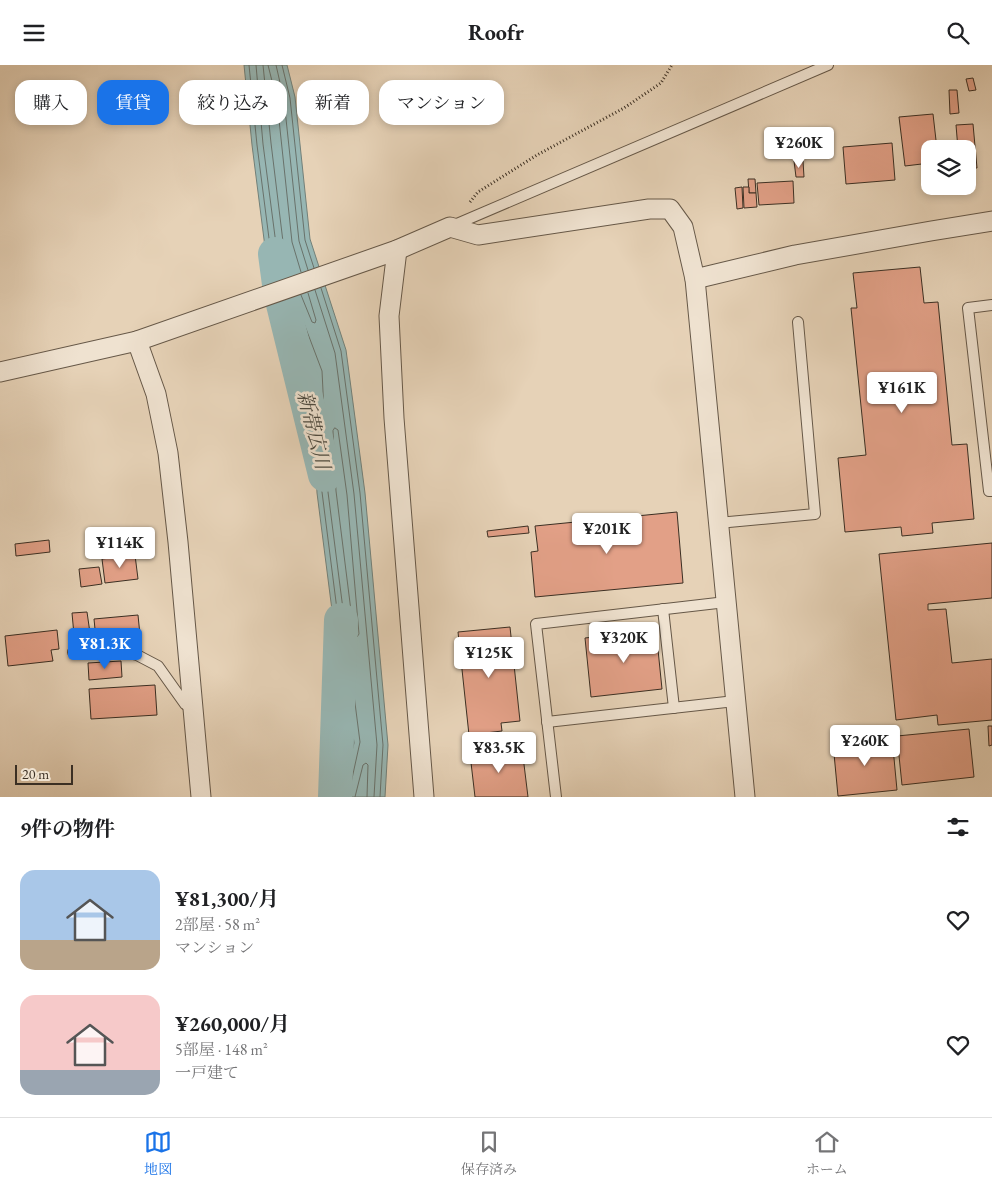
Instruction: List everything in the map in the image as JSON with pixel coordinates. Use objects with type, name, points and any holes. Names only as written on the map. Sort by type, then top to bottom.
[{"type":"street","points":[[0,372],[137,341],[397,250],[450,227],[478,235],[650,209],[670,209],[683,227],[695,279],[745,797]]},
{"type":"street","points":[[695,279],[795,255],[992,221]]},
{"type":"street","points":[[397,250],[389,316],[394,418],[424,797]]},
{"type":"street","points":[[137,341],[156,394],[168,453],[201,797]]},
{"type":"lane","points":[[450,227],[828,65]]},
{"type":"lane","points":[[992,305],[968,308],[989,491],[992,491]]},
{"type":"lane","points":[[718,523],[816,514],[798,322]]},
{"type":"lane","points":[[556,797],[536,623],[726,602]]},
{"type":"lane","points":[[662,609],[674,708]]},
{"type":"lane","points":[[73,652],[112,649],[137,655],[158,667],[185,704],[193,709]]},
{"type":"lane","points":[[547,723],[736,701]]},
{"type":"path","points":[[450,227],[478,192],[537,155],[624,108],[661,83],[672,65]]},
{"type":"water","points":[[244,65],[287,65],[295,97],[310,239],[346,350],[365,493],[388,745],[385,797],[336,797],[349,743],[317,493],[311,372],[266,255],[250,125],[287,125],[287,80],[246,80]]},
{"type":"building","points":[[973,78],[976,90],[969,91],[966,79]]},
{"type":"building","points":[[949,90],[957,90],[959,113],[950,114]]},
{"type":"building","points":[[933,114],[936,140],[921,140],[921,164],[905,166],[899,117]]},
{"type":"building","points":[[973,124],[974,140],[957,140],[956,125]]},
{"type":"building","points":[[892,143],[895,180],[846,184],[843,147]]},
{"type":"building","points":[[794,161],[803,161],[804,177],[796,177]]},
{"type":"building","points":[[748,179],[755,179],[756,193],[749,193]]},
{"type":"building","points":[[793,181],[794,203],[759,205],[757,183]]},
{"type":"building","points":[[742,187],[743,208],[737,209],[735,188]]},
{"type":"building","points":[[743,187],[749,187],[749,193],[756,193],[757,207],[744,208]]},
{"type":"building","points":[[920,267],[924,303],[938,302],[952,445],[967,444],[974,519],[932,523],[933,533],[902,536],[901,527],[845,532],[838,458],[866,455],[851,308],[857,308],[853,273]]},
{"type":"building","points":[[677,512],[683,583],[535,597],[531,552],[538,551],[535,526]]},
{"type":"building","points":[[528,526],[529,533],[488,537],[487,531]]},
{"type":"building","points":[[49,540],[50,552],[16,556],[15,544]]},
{"type":"building","points":[[992,543],[992,598],[928,604],[928,610],[946,609],[952,663],[992,659],[992,720],[938,725],[937,715],[896,720],[879,554]]},
{"type":"building","points":[[135,555],[138,579],[105,583],[102,559]]},
{"type":"building","points":[[99,567],[102,584],[81,587],[79,569]]},
{"type":"building","points":[[87,612],[90,633],[74,635],[72,613]]},
{"type":"building","points":[[138,615],[140,635],[96,639],[94,619]]},
{"type":"building","points":[[510,627],[520,721],[501,723],[502,731],[469,735],[458,632]]},
{"type":"building","points":[[57,630],[59,649],[51,650],[53,661],[8,666],[5,636]]},
{"type":"building","points":[[656,630],[662,689],[591,697],[585,638]]},
{"type":"building","points":[[121,661],[122,677],[89,680],[88,663]]},
{"type":"building","points":[[155,685],[157,715],[91,719],[89,689]]},
{"type":"building","points":[[988,726],[992,726],[992,745],[989,746]]},
{"type":"building","points":[[969,729],[974,777],[902,785],[897,736]]},
{"type":"building","points":[[892,737],[897,790],[838,796],[833,743]]},
{"type":"building","points":[[522,748],[528,797],[475,797],[470,754]]},
{"type":"waterway","name":"新帯広川","points":[[275,254],[280,292],[325,475]]},
{"type":"waterway","name":"新帯広川","points":[[335,797],[341,620]]}]
